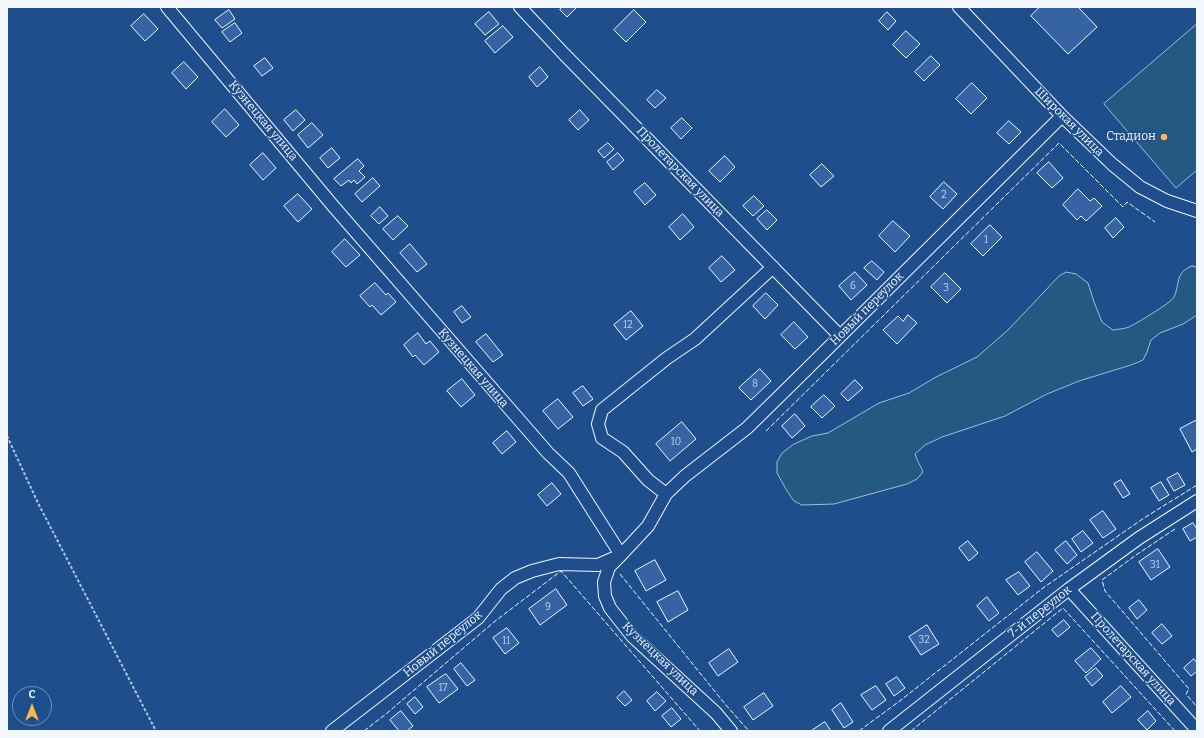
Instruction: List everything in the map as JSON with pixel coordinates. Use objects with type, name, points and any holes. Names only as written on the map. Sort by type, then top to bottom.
[{"type":"street","name":"Кузнецкая улица","points":[[167,7],[334,207],[543,448],[569,474],[621,555],[609,567],[604,582],[605,596],[610,608],[632,636],[716,713],[731,731]]},
{"type":"street","name":"Пролетарская улица","points":[[520,7],[564,54],[840,336]]},
{"type":"street","name":"Широкая улица","points":[[959,7],[1062,116],[1112,164],[1140,187],[1167,201],[1197,211]]},
{"type":"street","name":"Новый переулок","points":[[332,731],[478,618],[501,589],[515,578],[532,571],[559,564],[598,565],[621,555],[648,526],[666,494],[685,476],[747,428],[1062,116]]},
{"type":"street","points":[[666,494],[648,480],[623,452],[602,438],[598,424],[602,410],[667,358],[695,339],[773,267]]},
{"type":"street","name":"7-й переулок","points":[[889,731],[1069,589],[1139,538],[1195,507]]},
{"type":"street","name":"Пролетарская улица","points":[[1069,589],[1197,730]]},
{"type":"path","points":[[7,436],[38,503],[156,731]]},
{"type":"shaded area","name":"Стадион","points":[[1197,24],[1197,170],[1176,188],[1104,104]]},
{"type":"shaded area","points":[[1192,266],[1197,267],[1197,315],[1183,324],[1160,333],[1151,340],[1143,360],[1079,381],[1047,394],[1005,416],[942,437],[925,445],[915,454],[923,472],[917,479],[907,484],[834,504],[802,505],[794,501],[777,473],[777,462],[782,453],[794,444],[812,436],[828,433],[879,403],[909,393],[936,377],[977,357],[1009,329],[1059,276],[1066,272],[1076,274],[1088,283],[1102,322],[1113,330],[1129,327],[1172,300],[1176,292],[1180,275]]},
{"type":"building","points":[[562,7],[577,7],[567,17],[560,10]]},
{"type":"building","points":[[1040,7],[1078,7],[1097,27],[1068,54],[1031,16]]},
{"type":"building","points":[[229,10],[235,19],[222,28],[215,20]]},
{"type":"building","points":[[634,10],[646,22],[626,42],[614,30]]},
{"type":"building","points":[[489,12],[499,24],[485,35],[475,24]]},
{"type":"building","points":[[887,12],[896,21],[888,30],[879,21]]},
{"type":"building","points":[[144,14],[158,29],[145,41],[131,26]]},
{"type":"building","points":[[235,23],[242,33],[230,42],[222,32]]},
{"type":"building","points":[[503,26],[513,37],[495,53],[485,41]]},
{"type":"building","points":[[906,31],[920,44],[906,58],[893,45]]},
{"type":"building","points":[[931,56],[940,65],[924,81],[915,72]]},
{"type":"building","points":[[265,58],[273,68],[262,76],[254,66]]},
{"type":"building","points":[[184,62],[198,77],[186,89],[172,73]]},
{"type":"building","points":[[540,67],[548,77],[537,87],[529,77]]},
{"type":"building","points":[[972,83],[987,98],[971,114],[956,99]]},
{"type":"building","points":[[657,90],[666,98],[655,108],[647,100]]},
{"type":"building","points":[[225,109],[239,125],[226,137],[212,122]]},
{"type":"building","points":[[296,110],[305,120],[293,131],[284,120]]},
{"type":"building","points":[[580,110],[589,120],[578,130],[569,120]]},
{"type":"building","points":[[682,118],[692,128],[681,139],[671,128]]},
{"type":"building","points":[[1009,121],[1021,132],[1009,144],[997,133]]},
{"type":"building","points":[[312,123],[323,135],[308,148],[298,135]]},
{"type":"building","points":[[608,143],[614,149],[604,158],[598,151]]},
{"type":"building","points":[[332,148],[340,158],[328,168],[320,158]]},
{"type":"building","points":[[263,153],[276,168],[263,180],[250,165]]},
{"type":"building","points":[[618,153],[624,160],[613,170],[607,162]]},
{"type":"building","points":[[725,156],[735,167],[720,182],[709,171]]},
{"type":"building","points":[[358,159],[364,166],[359,171],[365,177],[357,184],[354,180],[351,183],[349,180],[341,186],[334,179]]},
{"type":"building","points":[[1049,162],[1063,178],[1052,188],[1037,173]]},
{"type":"building","points":[[822,164],[834,176],[821,187],[810,175]]},
{"type":"building","points":[[373,178],[380,186],[362,202],[355,194]]},
{"type":"building","points":[[944,182],[957,194],[943,209],[930,197]]},
{"type":"building","points":[[645,183],[656,195],[645,205],[634,192]]},
{"type":"building","points":[[1078,189],[1090,201],[1094,198],[1102,206],[1086,221],[1081,216],[1077,220],[1063,205]]},
{"type":"building","points":[[298,194],[312,209],[298,222],[284,206]]},
{"type":"building","points":[[754,196],[764,206],[753,216],[743,206]]},
{"type":"building","points":[[380,207],[388,216],[379,224],[371,216]]},
{"type":"building","points":[[767,210],[777,220],[767,230],[757,219]]},
{"type":"building","points":[[683,214],[694,227],[680,240],[669,227]]},
{"type":"building","points":[[398,216],[408,226],[393,240],[383,229]]},
{"type":"building","points":[[1116,218],[1124,227],[1113,238],[1105,228]]},
{"type":"building","points":[[893,221],[910,236],[895,252],[879,236]]},
{"type":"building","points":[[990,225],[1002,237],[983,256],[971,244]]},
{"type":"building","points":[[345,239],[360,255],[346,267],[332,252]]},
{"type":"building","points":[[410,244],[427,264],[417,272],[400,253]]},
{"type":"building","points":[[722,256],[735,270],[721,282],[709,268]]},
{"type":"building","points":[[872,261],[884,272],[877,280],[864,268]]},
{"type":"building","points":[[855,272],[867,285],[851,300],[839,286]]},
{"type":"building","points":[[945,273],[961,289],[947,303],[931,287]]},
{"type":"building","points":[[375,283],[386,295],[388,293],[396,302],[381,315],[372,305],[370,307],[360,296]]},
{"type":"building","points":[[766,293],[778,305],[765,319],[753,306]]},
{"type":"building","points":[[462,306],[471,317],[462,323],[454,312]]},
{"type":"building","points":[[631,311],[643,326],[626,340],[614,325]]},
{"type":"building","points":[[908,315],[917,323],[897,344],[883,330],[898,316],[903,321]]},
{"type":"building","points":[[794,322],[808,337],[795,349],[781,335]]},
{"type":"building","points":[[418,333],[426,344],[430,341],[439,352],[424,365],[415,355],[413,357],[404,345]]},
{"type":"building","points":[[486,334],[503,355],[493,362],[476,342]]},
{"type":"building","points":[[760,369],[771,381],[751,400],[739,388]]},
{"type":"building","points":[[462,379],[475,395],[461,407],[447,391]]},
{"type":"building","points":[[855,380],[863,388],[848,401],[841,394]]},
{"type":"building","points":[[583,386],[593,399],[583,406],[573,393]]},
{"type":"building","points":[[824,395],[835,406],[822,418],[811,407]]},
{"type":"building","points":[[558,399],[573,417],[558,429],[543,411]]},
{"type":"building","points":[[795,414],[805,426],[792,438],[782,426]]},
{"type":"building","points":[[1197,420],[1197,449],[1192,452],[1180,429]]},
{"type":"building","points":[[682,422],[696,439],[670,461],[656,444]]},
{"type":"building","points":[[507,431],[516,442],[502,454],[493,443]]},
{"type":"building","points":[[1178,473],[1185,485],[1174,491],[1167,479]]},
{"type":"building","points":[[1121,480],[1130,494],[1123,498],[1114,484]]},
{"type":"building","points":[[1161,482],[1169,495],[1159,501],[1151,488]]},
{"type":"building","points":[[552,483],[561,494],[547,506],[538,495]]},
{"type":"building","points":[[1103,511],[1116,529],[1103,538],[1090,520]]},
{"type":"building","points":[[1193,523],[1197,529],[1197,537],[1190,541],[1183,529]]},
{"type":"building","points":[[1083,531],[1093,543],[1081,552],[1072,539]]},
{"type":"building","points":[[968,541],[978,553],[969,561],[959,548]]},
{"type":"building","points":[[1066,541],[1077,555],[1067,564],[1055,550]]},
{"type":"building","points":[[1158,549],[1170,567],[1151,580],[1139,562]]},
{"type":"building","points":[[1037,552],[1053,571],[1041,582],[1025,562]]},
{"type":"building","points":[[655,560],[666,580],[646,591],[635,571]]},
{"type":"building","points":[[1019,572],[1030,586],[1018,595],[1006,580]]},
{"type":"building","points":[[556,589],[567,605],[540,625],[529,609]]},
{"type":"building","points":[[678,591],[688,610],[668,622],[657,602]]},
{"type":"building","points":[[987,597],[999,613],[989,621],[977,606]]},
{"type":"building","points":[[1139,600],[1147,610],[1137,619],[1129,608]]},
{"type":"building","points":[[1064,620],[1070,627],[1058,637],[1052,630]]},
{"type":"building","points":[[1162,624],[1172,636],[1162,644],[1152,633]]},
{"type":"building","points":[[927,625],[939,644],[921,655],[909,637]]},
{"type":"building","points":[[507,628],[519,643],[505,654],[493,638]]},
{"type":"building","points":[[1091,648],[1101,659],[1086,673],[1075,661]]},
{"type":"building","points":[[729,649],[738,662],[718,676],[709,663]]},
{"type":"building","points":[[1194,659],[1197,663],[1197,671],[1191,676],[1184,668]]},
{"type":"building","points":[[461,663],[475,680],[467,686],[454,669]]},
{"type":"building","points":[[1096,668],[1103,676],[1092,686],[1085,677]]},
{"type":"building","points":[[446,674],[458,689],[439,703],[427,687]]},
{"type":"building","points":[[897,677],[905,688],[894,696],[886,684]]},
{"type":"building","points":[[876,686],[886,700],[872,710],[861,695]]},
{"type":"building","points":[[1121,686],[1131,697],[1112,713],[1103,702]]},
{"type":"building","points":[[624,691],[632,700],[625,706],[617,698]]},
{"type":"building","points":[[657,692],[666,701],[655,711],[647,701]]},
{"type":"building","points":[[764,693],[773,706],[753,720],[744,707]]},
{"type":"building","points":[[415,697],[423,707],[415,714],[407,704]]},
{"type":"building","points":[[841,703],[853,722],[844,728],[832,710]]},
{"type":"building","points":[[672,708],[681,719],[671,727],[662,716]]},
{"type":"building","points":[[401,711],[413,726],[407,731],[399,731],[390,720]]},
{"type":"building","points":[[1148,711],[1156,721],[1147,730],[1138,720]]},
{"type":"building","points":[[825,722],[831,731],[811,731]]},
{"type":"fence","points":[[766,431],[1059,143],[1123,207],[1127,202],[1155,222]]},
{"type":"fence","points":[[859,731],[901,700],[1043,588],[1144,518],[1197,485]]},
{"type":"fence","points":[[1175,529],[1102,580],[1105,591],[1189,689],[1186,694],[1197,707]]},
{"type":"fence","points":[[364,731],[494,622],[561,571],[700,731]]},
{"type":"fence","points":[[620,574],[725,704],[749,731]]},
{"type":"fence","points":[[911,731],[1063,608],[1175,731]]},
{"type":"place","name":"Стадион","points":[[1164,137]]}]
